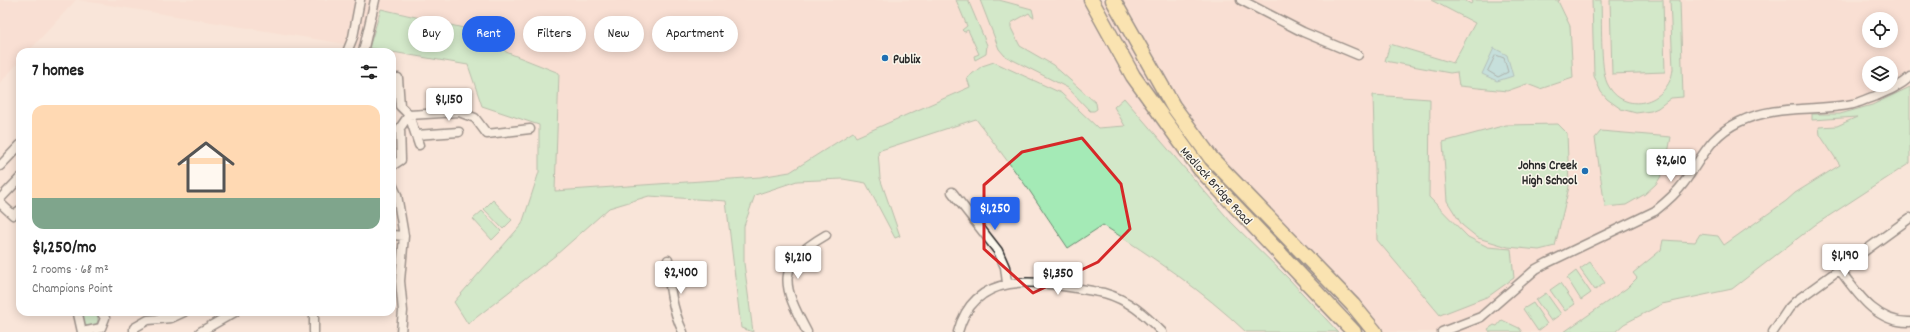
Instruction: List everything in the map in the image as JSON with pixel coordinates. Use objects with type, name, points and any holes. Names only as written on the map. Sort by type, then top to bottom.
[{"type":"highway","name":"Medlock Bridge Road","points":[[1090,0],[1133,76],[1200,169],[1354,332]]},
{"type":"highway","name":"Medlock Bridge Road","points":[[1112,0],[1173,106],[1211,158],[1353,305],[1375,332]]},
{"type":"street","points":[[349,48],[353,37],[360,0]]},
{"type":"street","points":[[364,48],[375,0]]},
{"type":"street","points":[[1241,0],[1304,32],[1358,55]]},
{"type":"street","points":[[1442,332],[1481,317],[1536,269],[1655,211],[1670,200],[1682,186],[1702,154],[1713,141],[1737,123],[1754,115],[1772,111],[1854,104],[1889,91],[1910,77]]},
{"type":"street","points":[[398,78],[400,106],[409,115],[419,145]]},
{"type":"street","points":[[409,115],[459,112],[475,118],[487,134],[530,129]]},
{"type":"street","points":[[396,163],[401,160],[400,128],[409,115]]},
{"type":"street","points":[[416,135],[459,132]]},
{"type":"street","points":[[0,166],[16,149]]},
{"type":"street","points":[[0,199],[16,182]]},
{"type":"street","points":[[952,192],[998,251],[1005,267],[1007,283]]},
{"type":"street","points":[[396,193],[404,236],[400,280],[403,311],[401,332]]},
{"type":"street","points":[[0,203],[13,215],[16,213]]},
{"type":"street","points":[[1773,332],[1789,308],[1910,218]]},
{"type":"street","points":[[396,235],[404,236]]},
{"type":"street","points":[[807,332],[791,302],[787,279],[791,266],[798,254],[807,246],[826,235]]},
{"type":"street","points":[[668,260],[672,303],[683,332]]},
{"type":"street","points":[[1839,270],[1860,297],[1871,308],[1888,318],[1910,322]]},
{"type":"street","points":[[958,332],[963,317],[977,300],[991,290],[1007,283],[1032,282],[1115,296],[1136,307],[1162,332]]},
{"type":"street","points":[[78,316],[82,332],[101,328],[105,318],[104,316]]},
{"type":"street","points":[[134,332],[134,328],[148,320],[171,318],[175,316]]},
{"type":"street","points":[[200,332],[228,316]]},
{"type":"street","points":[[314,316],[314,332]]},
{"type":"highlighted area","points":[[1082,138],[1121,184],[1130,229],[1098,262],[1033,293],[984,249],[984,185],[1022,152]]},
{"type":"shaded area","points":[[0,0],[76,0],[32,48],[16,48],[16,65],[0,83]]},
{"type":"shaded area","points":[[78,0],[1431,0],[1475,23],[1452,63],[1390,44],[1385,61],[1450,73],[1457,72],[1459,86],[1507,91],[1527,84],[1570,26],[1558,1],[1560,0],[1910,0],[1910,87],[1872,105],[1840,114],[1812,114],[1812,120],[1859,116],[1820,135],[1841,165],[1795,193],[1724,245],[1709,235],[1701,234],[1695,242],[1663,240],[1661,250],[1633,273],[1637,278],[1628,288],[1564,332],[1522,332],[1519,328],[1497,326],[1488,329],[1490,332],[1374,332],[1297,246],[1289,258],[1221,154],[1174,158],[1124,98],[1125,126],[1098,128],[1061,93],[970,87],[856,137],[853,132],[790,172],[760,177],[555,191],[559,73],[506,52],[515,52],[515,16],[462,16],[462,28],[454,26],[454,16],[411,16],[381,9],[369,48]]},
{"type":"green space","points":[[956,0],[968,0],[987,45],[986,54],[975,60],[974,56],[979,54],[968,30],[964,32],[962,30],[967,26]]},
{"type":"green space","points":[[980,0],[999,0],[1032,9],[1034,17],[1032,17],[1029,13],[1011,23],[1011,28],[1020,46],[1053,65],[1096,103],[1097,109],[1090,111],[1068,88],[1005,56],[999,49]]},
{"type":"green space","points":[[1431,0],[1464,0],[1471,4],[1473,0],[1560,0],[1558,1],[1570,26],[1573,78],[1540,89],[1527,84],[1507,91],[1459,86],[1457,72],[1450,73],[1385,61],[1390,44],[1453,63],[1475,23]]},
{"type":"green space","points":[[1592,0],[1601,0],[1602,55],[1607,83],[1614,94],[1624,100],[1634,103],[1644,102],[1655,98],[1663,91],[1670,81],[1673,69],[1670,0],[1680,0],[1683,97],[1671,98],[1658,108],[1651,111],[1636,113],[1621,109],[1607,99],[1601,92],[1594,76]]},
{"type":"green space","points":[[1610,0],[1663,0],[1665,72],[1612,74]]},
{"type":"green space","points":[[381,9],[411,16],[408,16],[408,52],[454,52],[454,26],[462,28],[462,52],[506,52],[559,73],[555,191],[760,177],[790,172],[853,132],[856,137],[970,87],[967,78],[982,66],[994,62],[1061,93],[1098,128],[1125,126],[1114,107],[1124,98],[1231,222],[1290,280],[1338,332],[1246,332],[1195,288],[1103,225],[1068,248],[1029,190],[976,119],[878,151],[880,178],[900,236],[895,238],[866,183],[843,179],[797,181],[755,195],[744,226],[744,263],[753,332],[741,328],[726,201],[649,196],[609,208],[556,255],[468,324],[454,302],[522,224],[539,172],[539,125],[482,106],[468,65],[396,53],[396,48],[369,48]]},
{"type":"green space","points":[[1910,87],[1910,163],[1815,225],[1732,289],[1662,304],[1624,324],[1615,332],[1564,332],[1627,288],[1637,278],[1633,273],[1661,250],[1663,240],[1695,242],[1700,234],[1718,236],[1724,245],[1795,193],[1840,165],[1820,135],[1819,127],[1837,126],[1857,117],[1812,120],[1812,114],[1840,114],[1872,105]]},
{"type":"green space","points":[[1373,95],[1430,99],[1429,197],[1468,237],[1488,247],[1511,249],[1514,278],[1489,296],[1440,315],[1377,240]]},
{"type":"green space","points":[[1558,124],[1567,133],[1569,187],[1555,246],[1539,250],[1508,247],[1478,238],[1462,225],[1447,201],[1443,142],[1506,125]]},
{"type":"green space","points":[[1601,131],[1671,137],[1665,170],[1656,184],[1645,194],[1626,205],[1605,207],[1595,138]]},
{"type":"green space","points":[[493,200],[512,220],[503,229],[484,209]]},
{"type":"green space","points":[[482,211],[501,231],[492,240],[473,219]]},
{"type":"green space","points":[[1590,262],[1605,283],[1595,290],[1580,269]]},
{"type":"green space","points":[[1576,271],[1591,293],[1581,300],[1567,278]]},
{"type":"green space","points":[[1560,283],[1575,304],[1565,311],[1550,290]]},
{"type":"green space","points":[[1546,293],[1561,314],[1551,321],[1536,300]]},
{"type":"green space","points":[[1533,303],[1547,324],[1538,331],[1523,309]]},
{"type":"green space","points":[[82,316],[98,316],[98,322],[93,327],[87,327],[82,322]]},
{"type":"green space","points":[[1502,320],[1519,328],[1522,332],[1490,332],[1488,329],[1494,325],[1497,326]]},
{"type":"water","points":[[1494,48],[1507,55],[1513,76],[1497,81],[1482,74]]},
{"type":"place","name":"Publix","points":[[885,58]]},
{"type":"place","name":"Johns Creek High School","points":[[1585,171]]}]
